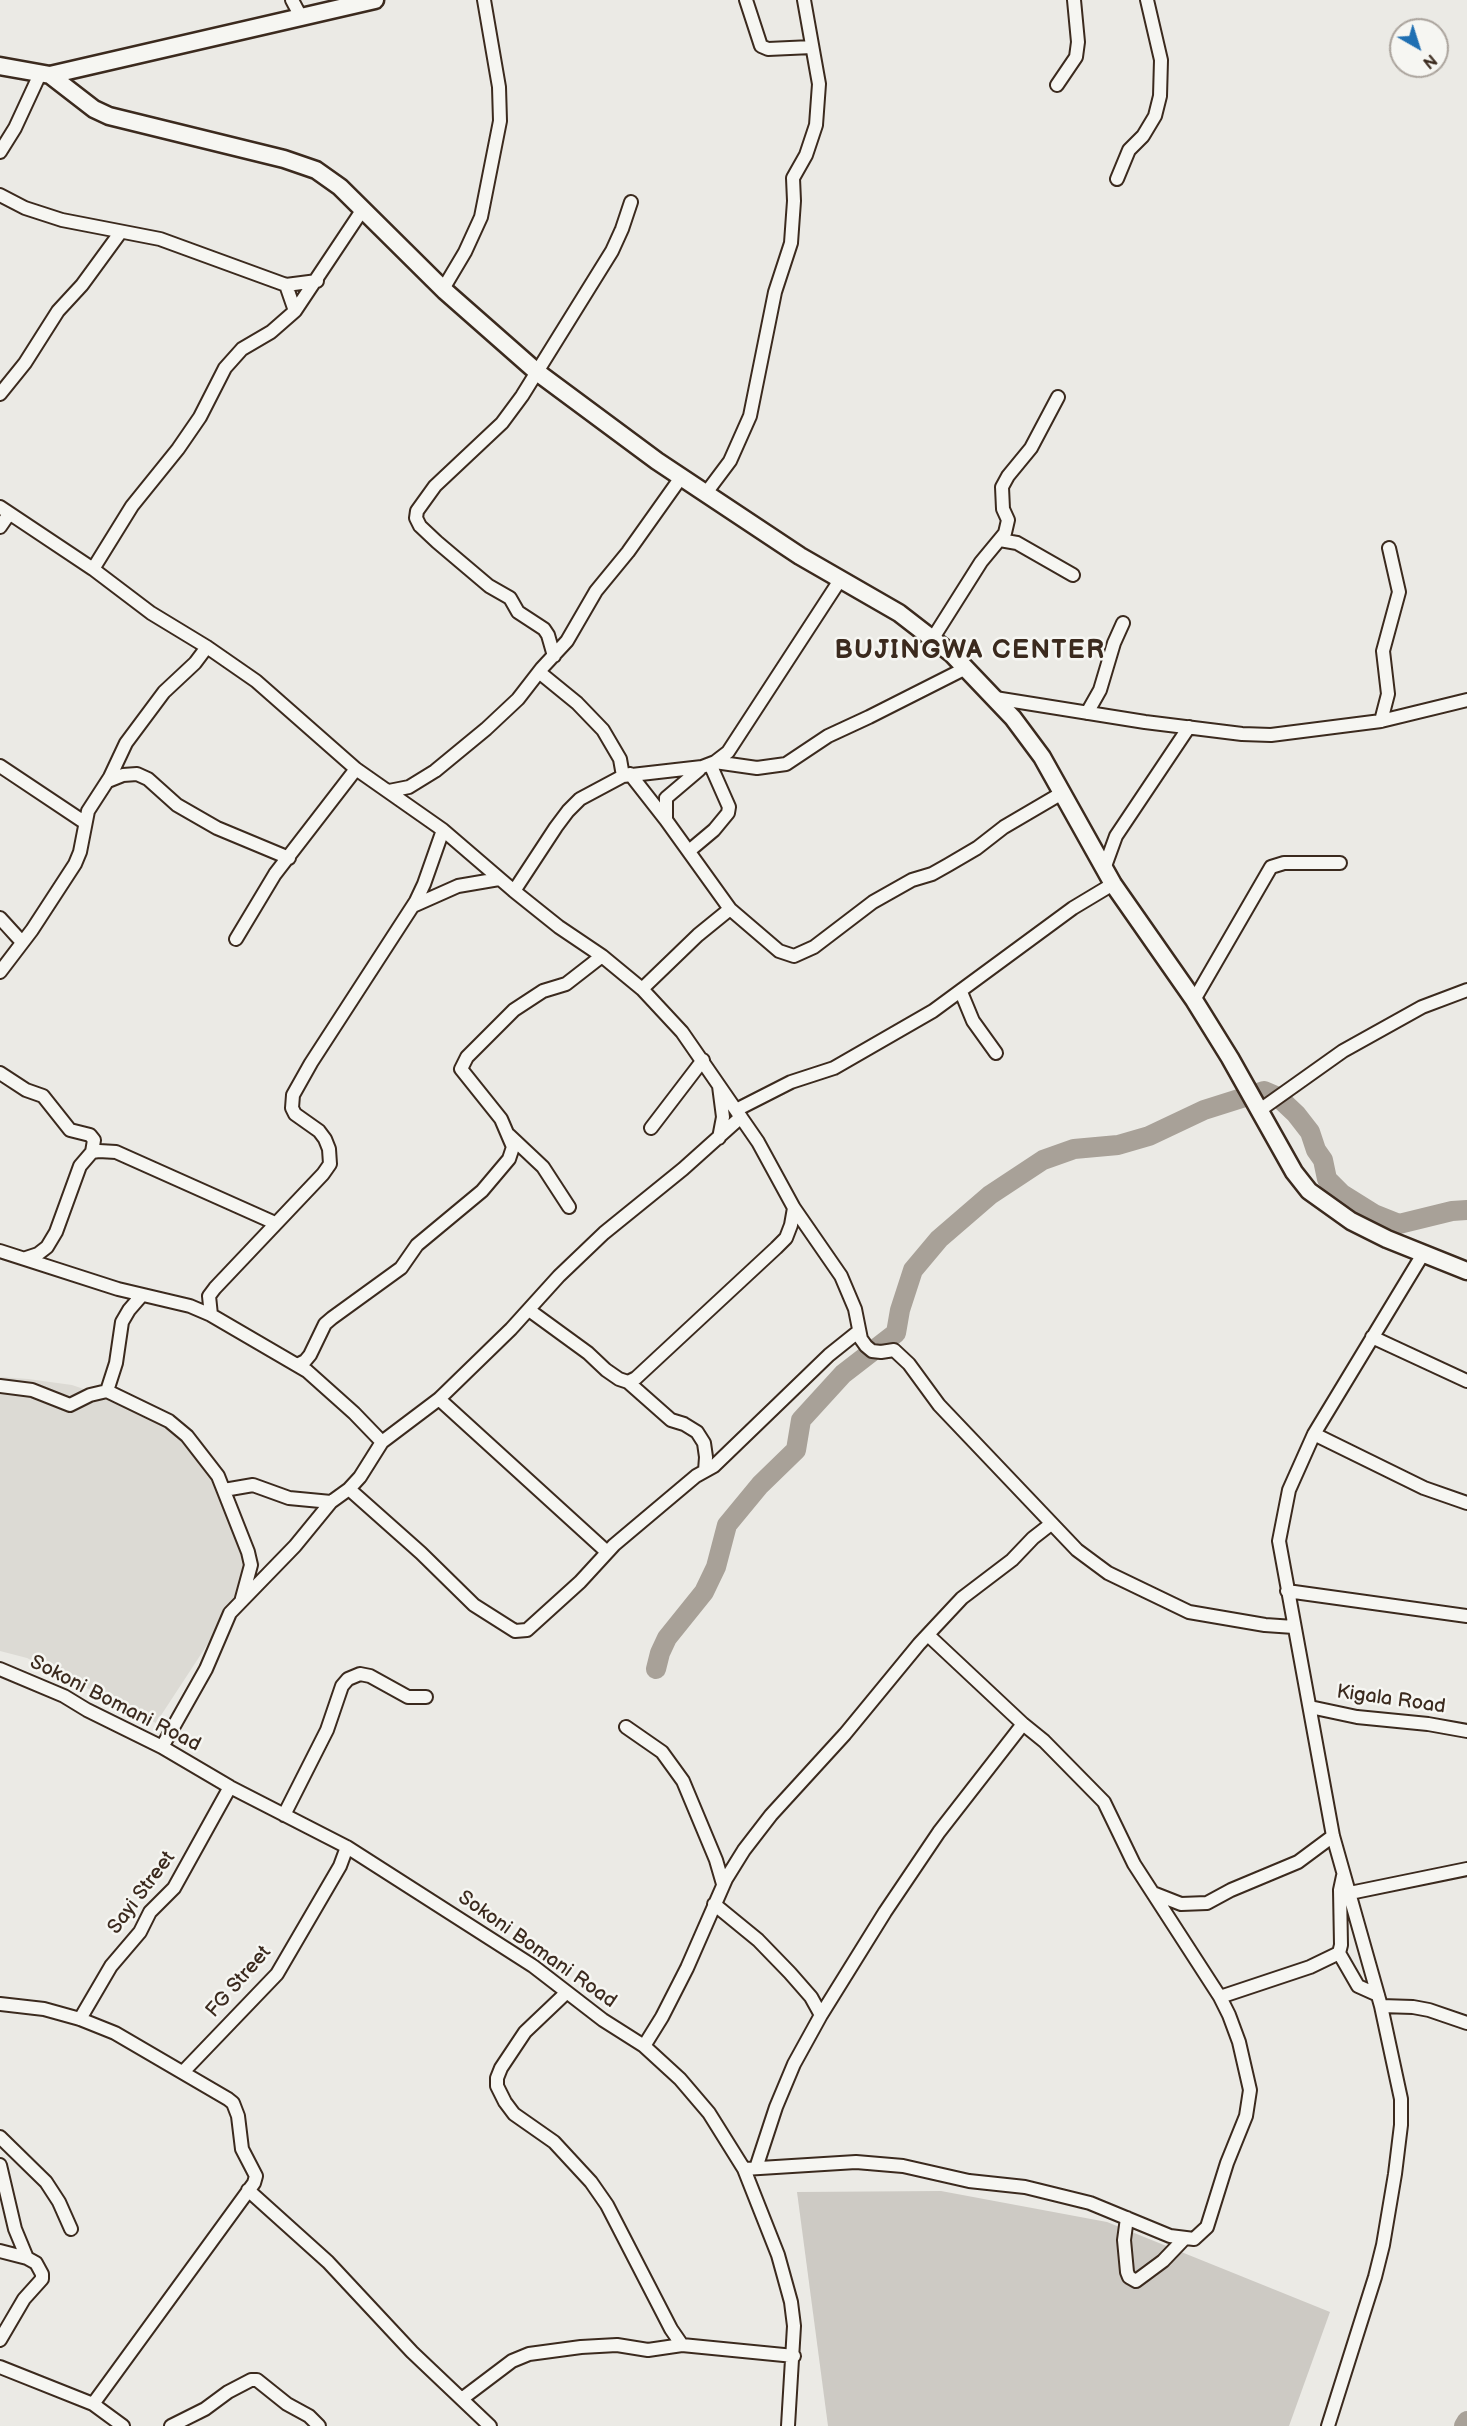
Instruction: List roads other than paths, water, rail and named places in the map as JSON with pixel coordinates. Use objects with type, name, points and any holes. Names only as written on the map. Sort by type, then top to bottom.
[{"type":"street","points":[[292,0],[301,17]]},
{"type":"street","points":[[0,152],[45,75],[375,0]]},
{"type":"street","points":[[443,289],[465,252],[481,217],[500,121],[499,87],[484,0]]},
{"type":"street","points":[[746,0],[761,46],[768,49],[812,47]]},
{"type":"street","points":[[706,493],[730,461],[750,416],[775,292],[791,243],[793,178],[806,155],[816,125],[819,84],[804,0]]},
{"type":"street","points":[[1058,85],[1076,57],[1078,42],[1074,0]]},
{"type":"street","points":[[1117,179],[1129,150],[1143,136],[1155,117],[1160,96],[1161,60],[1147,0]]},
{"type":"street","points":[[0,66],[45,75],[94,109],[109,116],[284,159],[316,170],[340,187],[443,289],[537,372],[631,442],[767,535],[899,613],[933,638],[995,698],[1029,738],[1113,884],[1194,999],[1294,1172],[1309,1191],[1351,1221],[1423,1254],[1467,1271]]},
{"type":"street","points":[[0,195],[25,208],[46,215],[160,239],[286,285],[317,281]]},
{"type":"street","points":[[554,656],[548,634],[544,629],[519,612],[510,598],[489,586],[466,568],[420,526],[416,518],[417,512],[435,486],[502,423],[522,396],[612,251],[631,202]]},
{"type":"street","points":[[93,569],[132,506],[178,449],[200,417],[225,368],[242,349],[271,332],[295,311],[363,209]]},
{"type":"street","points":[[0,394],[25,363],[58,311],[82,285],[120,232]]},
{"type":"street","points":[[286,285],[295,311]]},
{"type":"street","points":[[933,638],[981,562],[1000,540],[1007,527],[1008,520],[1003,509],[1002,487],[1031,448],[1059,397]]},
{"type":"street","points":[[388,791],[409,787],[435,771],[502,715],[576,628],[596,591],[628,552],[682,476]]},
{"type":"street","points":[[0,526],[5,511],[93,569],[151,613],[258,682],[356,769],[443,830],[559,927],[602,956],[642,989],[682,1032],[758,1142],[794,1208],[841,1276],[855,1309],[861,1339],[872,1351],[894,1350],[909,1364],[939,1405],[1077,1550],[1108,1573],[1145,1593],[1189,1612],[1264,1625],[1294,1627]]},
{"type":"street","points":[[1000,540],[1017,543],[1073,575]]},
{"type":"street","points":[[1382,721],[1388,693],[1383,651],[1399,592],[1389,548]]},
{"type":"street","points":[[666,820],[666,798],[728,752],[840,580]]},
{"type":"street","points":[[1087,713],[1100,690],[1122,623]]},
{"type":"street","points":[[0,972],[32,930],[75,864],[80,852],[84,822],[88,811],[108,781],[118,756],[164,692],[195,663],[207,647]]},
{"type":"street","points":[[514,891],[567,811],[580,799],[626,775],[709,764],[757,768],[786,764],[828,736],[966,668]]},
{"type":"street","points":[[538,672],[577,703],[603,730],[620,759],[626,775],[666,820],[730,909],[779,951],[794,956],[804,952],[873,902],[912,880],[932,874],[948,865],[977,848],[1004,827],[1062,793]]},
{"type":"street","points":[[995,698],[1189,727],[1242,734],[1271,735],[1382,721],[1467,700]]},
{"type":"street","points":[[1104,869],[1116,836],[1189,727]]},
{"type":"street","points":[[689,851],[714,830],[728,813],[729,807],[709,764]]},
{"type":"street","points":[[0,766],[84,822]]},
{"type":"street","points":[[236,939],[275,874],[356,769]]},
{"type":"street","points":[[108,781],[123,775],[137,774],[148,779],[177,805],[217,828],[289,858]]},
{"type":"street","points":[[211,1315],[209,1296],[215,1288],[330,1164],[326,1139],[296,1114],[292,1108],[293,1095],[300,1080],[413,906],[424,884],[443,830]]},
{"type":"street","points":[[1194,999],[1271,867],[1284,863],[1340,863]]},
{"type":"street","points":[[413,906],[458,886],[499,879]]},
{"type":"street","points":[[162,1747],[206,1669],[225,1622],[242,1599],[295,1546],[331,1502],[349,1490],[382,1442],[439,1399],[604,1233],[719,1138],[739,1113],[791,1082],[834,1068],[933,1011],[961,992],[982,972],[1073,908],[1113,884]]},
{"type":"street","points":[[642,989],[698,935],[730,909]]},
{"type":"street","points":[[0,918],[21,942]]},
{"type":"street","points":[[297,1365],[310,1355],[326,1324],[332,1318],[401,1268],[417,1245],[482,1191],[509,1159],[513,1147],[509,1135],[491,1104],[463,1073],[462,1065],[514,1010],[543,991],[566,984],[602,956]]},
{"type":"street","points":[[1260,1110],[1342,1051],[1422,1007],[1467,990]]},
{"type":"street","points":[[961,992],[973,1021],[996,1053]]},
{"type":"street","points":[[651,1128],[703,1060]]},
{"type":"street","points":[[0,1073],[26,1090],[43,1096],[70,1130],[90,1135],[94,1140],[92,1152],[80,1166],[56,1232],[47,1247],[38,1254],[26,1258]]},
{"type":"street","points":[[718,1082],[723,1117],[719,1138]]},
{"type":"street","points":[[509,1135],[543,1167],[569,1207]]},
{"type":"street","points":[[92,1152],[116,1152],[275,1223]]},
{"type":"street","points":[[628,1382],[636,1378],[786,1238],[794,1208]]},
{"type":"street","points":[[0,1251],[118,1289],[190,1306],[211,1315],[310,1374],[354,1413],[382,1442]]},
{"type":"street","points":[[1328,2426],[1375,2277],[1395,2174],[1401,2125],[1401,2099],[1379,2001],[1334,1836],[1279,1541],[1282,1514],[1289,1490],[1314,1434],[1423,1254]]},
{"type":"street","points":[[190,1306],[215,1288]]},
{"type":"street","points":[[107,1391],[117,1363],[122,1322],[142,1295]]},
{"type":"street","points":[[529,1310],[588,1353],[606,1370],[628,1382],[671,1420],[684,1424],[696,1432],[704,1443],[705,1471]]},
{"type":"street","points":[[349,1490],[421,1553],[474,1605],[516,1631],[526,1630],[545,1615],[607,1552],[714,1466],[829,1355],[859,1331]]},
{"type":"street","points":[[1372,1337],[1467,1381]]},
{"type":"street","points":[[0,1386],[32,1390],[70,1405],[90,1395],[107,1391],[169,1421],[187,1436],[208,1461],[224,1491],[249,1558],[250,1565],[242,1599]]},
{"type":"street","points":[[439,1399],[607,1552]]},
{"type":"street","points":[[1314,1434],[1424,1488],[1467,1503]]},
{"type":"street","points":[[224,1491],[253,1485],[289,1498],[331,1502]]},
{"type":"street","points":[[644,2046],[682,1977],[723,1884],[744,1850],[771,1815],[845,1734],[962,1598],[1012,1560],[1033,1538],[1051,1524]]},
{"type":"street","points":[[1287,1591],[1467,1616]]},
{"type":"street","points":[[928,1635],[1044,1741],[1104,1802],[1134,1864],[1220,1997],[1236,2033],[1250,2090],[1249,2104],[1207,2227],[1194,2239],[1170,2236],[1090,2203],[1025,2187],[969,2181],[903,2166],[856,2162],[750,2168],[794,2064],[820,2015],[939,1832],[1023,1724]]},
{"type":"street","name":"Sokoni Bomani Road","points":[[0,1669],[64,1696],[87,1710],[162,1747],[230,1787],[347,1847],[533,1966],[566,1993],[644,2046],[680,2079],[750,2168],[781,2264],[791,2302],[794,2326],[788,2426]]},
{"type":"street","points":[[284,1815],[327,1730],[342,1686],[348,1679],[360,1674],[370,1676],[412,1698],[426,1697]]},
{"type":"street","name":"Kigala Road","points":[[1310,1707],[1357,1717],[1428,1724],[1467,1731]]},
{"type":"street","points":[[626,1727],[662,1752],[683,1781],[716,1860],[723,1884]]},
{"type":"street","name":"Sayi Street","points":[[80,2019],[111,1966],[140,1932],[155,1905],[174,1888],[230,1787]]},
{"type":"street","points":[[1153,1893],[1181,1904],[1207,1903],[1231,1890],[1299,1862],[1334,1836]]},
{"type":"street","name":"FG Street","points":[[183,2072],[277,1974],[340,1866],[347,1847]]},
{"type":"street","points":[[1350,1893],[1467,1869]]},
{"type":"street","points":[[1344,1872],[1340,1890],[1341,1945],[1339,1953],[1358,1986],[1379,2001],[1428,2010],[1467,2023]]},
{"type":"street","points":[[714,1904],[758,1940],[811,1997],[820,2015]]},
{"type":"street","points":[[1220,1997],[1310,1967],[1339,1953]]},
{"type":"street","points":[[566,1993],[525,2032],[501,2068],[496,2078],[497,2086],[514,2114],[554,2142],[591,2182],[607,2205],[682,2345]]},
{"type":"street","points":[[811,1997],[831,1999]]},
{"type":"street","points":[[0,2004],[44,2008],[115,2033],[233,2103],[240,2126],[242,2150],[256,2176],[254,2183],[93,2404]]},
{"type":"street","points":[[0,2137],[46,2182],[59,2202],[71,2229]]},
{"type":"street","points":[[0,2165],[15,2229],[27,2258]]},
{"type":"street","points":[[248,2190],[328,2262],[412,2352],[490,2426]]},
{"type":"street","points":[[1127,2218],[1124,2240],[1127,2272],[1129,2277],[1136,2282],[1163,2261],[1184,2239]]},
{"type":"street","points":[[0,2251],[27,2258],[40,2268],[42,2279],[24,2299],[0,2340]]},
{"type":"street","points":[[463,2398],[501,2367],[529,2354],[599,2346],[617,2345],[648,2350],[682,2345],[794,2356]]},
{"type":"street","points":[[0,2367],[93,2404],[123,2426]]},
{"type":"street","points":[[171,2426],[205,2409],[228,2392],[251,2380],[257,2380],[320,2426]]},
{"type":"waterway","points":[[656,1669],[667,1638],[704,1592],[716,1567],[727,1525],[760,1485],[796,1450],[801,1420],[843,1374],[896,1333],[900,1310],[913,1270],[939,1239],[990,1195],[1043,1160],[1074,1149],[1118,1145],[1149,1136],[1204,1110],[1264,1091],[1278,1097],[1296,1114],[1310,1132],[1316,1150],[1323,1160],[1327,1179],[1342,1194],[1374,1214],[1399,1224],[1452,1211],[1467,1210]]},
{"type":"waterway","points":[[1464,2426],[1467,2421]]},
{"type":"district","name":"BUJINGWA CENTER","points":[[970,651]]}]
